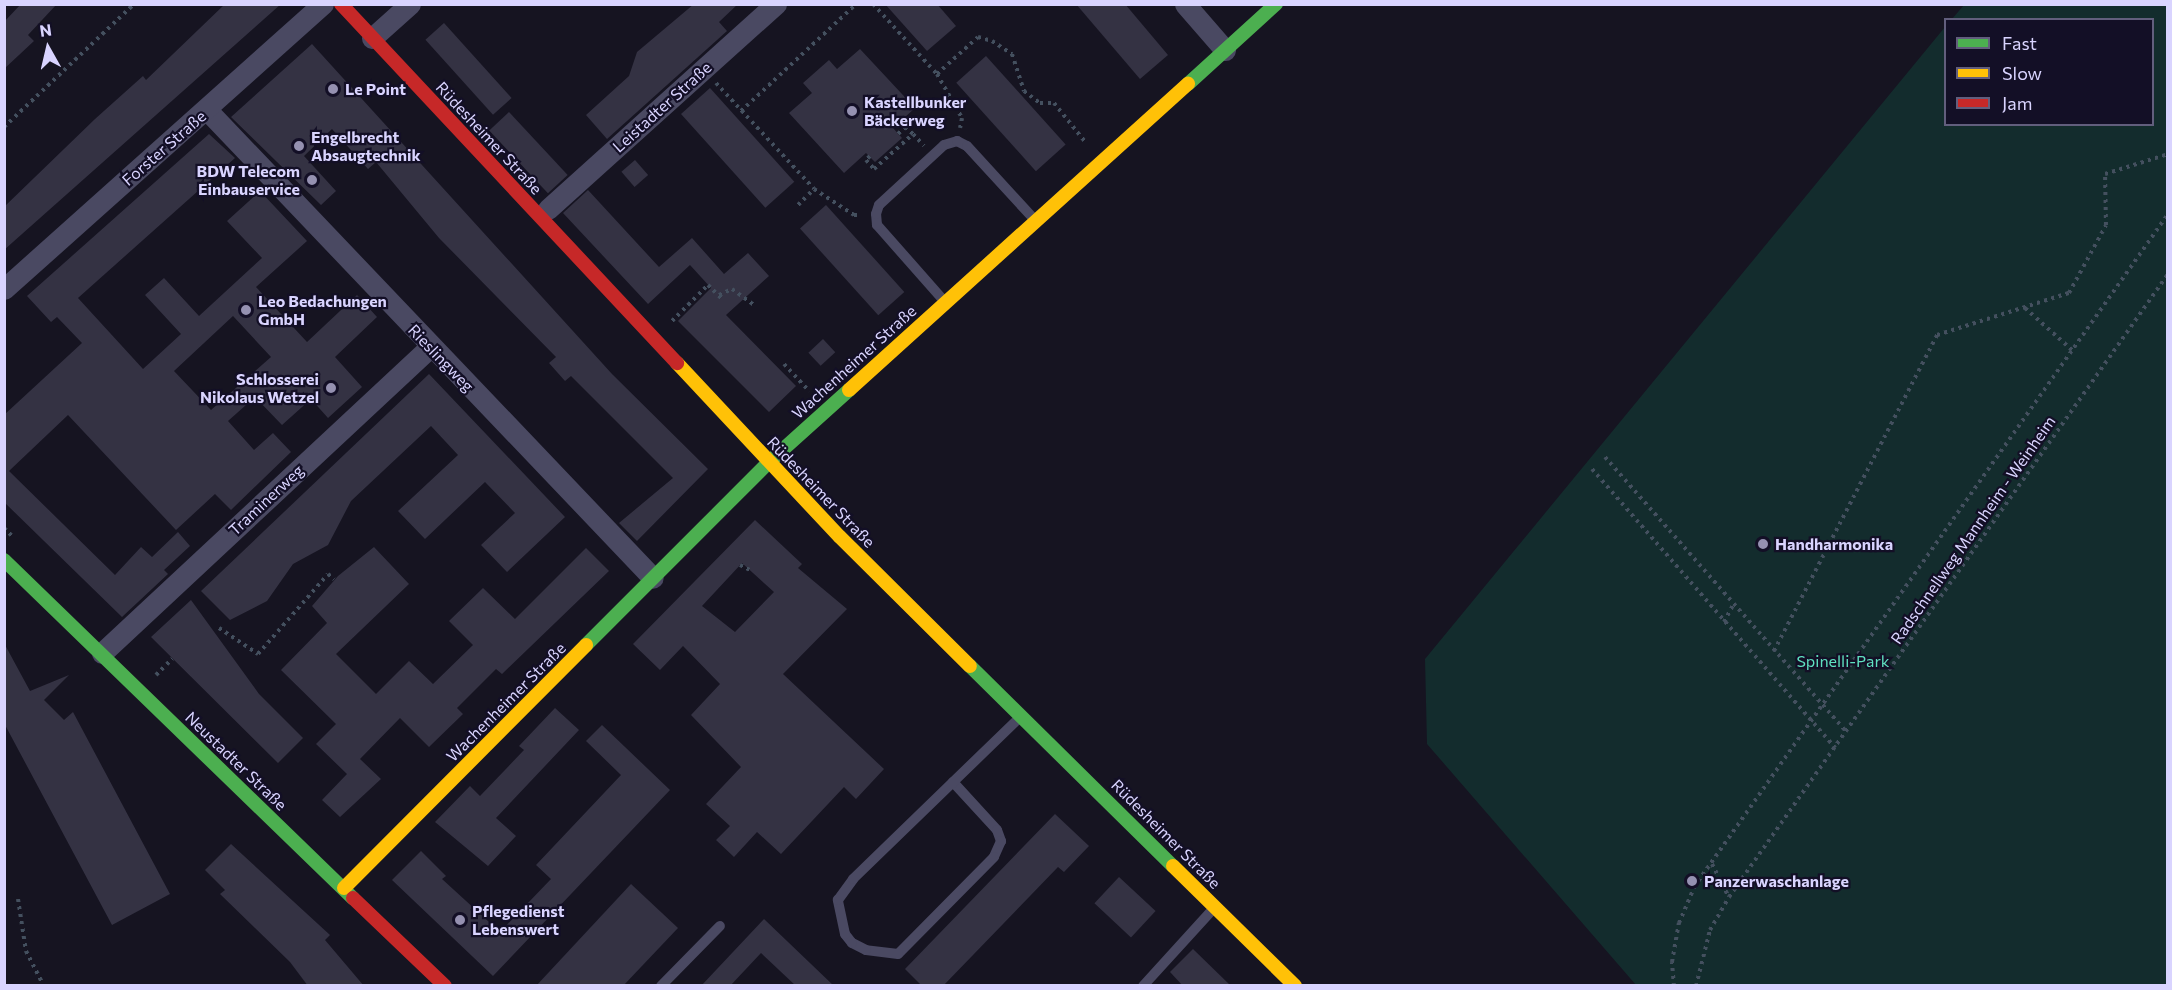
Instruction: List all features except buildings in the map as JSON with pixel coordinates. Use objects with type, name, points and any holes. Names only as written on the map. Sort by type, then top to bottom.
[{"type":"street","name":"Forster Straße","points":[[4,289],[323,4]]},
{"type":"street","name":"Rüdesheimer Straße","points":[[341,4],[769,462],[1295,986]]},
{"type":"street","points":[[372,38],[410,4]]},
{"type":"street","name":"Leistadter Straße","points":[[548,209],[776,4]]},
{"type":"street","points":[[1185,4],[1225,50]]},
{"type":"street","name":"Wachenheimer Straße","points":[[344,888],[769,462],[1276,4]]},
{"type":"street","name":"Rieslingweg","points":[[207,110],[430,347],[653,578]]},
{"type":"street","name":"Traminerweg","points":[[102,653],[430,347]]},
{"type":"street","name":"Neustadter Straße","points":[[4,560],[444,986]]},
{"type":"lane","points":[[945,303],[877,225],[876,214],[879,205],[932,156],[957,141],[967,146],[1035,221]]},
{"type":"lane","points":[[953,782],[997,830],[1001,841],[994,857],[898,954],[866,950],[852,943],[845,934],[838,900],[853,879],[953,782],[1022,716]]},
{"type":"lane","points":[[1143,986],[1215,906]]},
{"type":"lane","points":[[661,986],[720,926]]},
{"type":"path","points":[[4,127],[134,4]]},
{"type":"path","points":[[741,111],[856,4]]},
{"type":"path","points":[[873,4],[938,74],[962,118],[957,141]]},
{"type":"path","points":[[938,74],[978,37],[992,41],[1012,54],[1024,91],[1040,103],[1054,103],[1100,163]]},
{"type":"path","points":[[703,70],[814,189],[854,215],[876,214]]},
{"type":"path","points":[[898,134],[905,127],[932,156]]},
{"type":"path","points":[[870,156],[866,160],[874,169],[913,134]]},
{"type":"path","points":[[1774,651],[1937,335],[2069,293],[2106,225],[2105,174],[2168,154]]},
{"type":"path","points":[[798,205],[814,189]]},
{"type":"path","points":[[1674,986],[1672,962],[1679,923],[1694,887],[2168,214]]},
{"type":"path","name":"Radschnellweg Mannheim - Weinheim","points":[[1696,986],[1710,930],[1729,897],[2168,274]]},
{"type":"path","points":[[704,280],[720,297],[732,290],[754,305]]},
{"type":"path","points":[[654,338],[708,285]]},
{"type":"path","points":[[2024,307],[2072,350]]},
{"type":"path","points":[[784,364],[826,410]]},
{"type":"path","points":[[1605,457],[1846,732]]},
{"type":"path","points":[[1592,469],[1835,748]]},
{"type":"path","points":[[740,565],[750,570]]},
{"type":"path","points":[[219,628],[258,654],[328,574],[334,579]]},
{"type":"path","points":[[1724,622],[1733,605]]},
{"type":"path","points":[[160,671],[172,659]]},
{"type":"path","points":[[1712,863],[1729,897]]},
{"type":"path","points":[[18,900],[26,951],[44,986]]},
{"type":"green space","name":"Spinelli-Park","points":[[1964,5],[2167,5],[2167,985],[1636,985],[1427,744],[1425,659],[1944,28],[1944,126],[2154,126],[2154,18],[1953,18]]},
{"type":"traffic: fast","points":[[1188,84],[1276,4]]},
{"type":"traffic: fast","points":[[586,645],[769,462],[849,390]]},
{"type":"traffic: fast","points":[[4,560],[353,898]]},
{"type":"traffic: fast","points":[[970,666],[1173,866]]},
{"type":"traffic: slow","points":[[849,390],[1188,84]]},
{"type":"traffic: slow","points":[[677,363],[840,537],[970,666]]},
{"type":"traffic: slow","points":[[344,888],[586,645]]},
{"type":"traffic: slow","points":[[1173,866],[1295,986]]},
{"type":"traffic: jam","points":[[341,4],[677,363]]},
{"type":"traffic: jam","points":[[353,898],[445,986]]},
{"type":"place","name":"Le Point","points":[[333,89]]},
{"type":"place","name":"Kastellbunker Bäckerweg","points":[[852,111]]},
{"type":"place","name":"Engelbrecht Absaugtechnik","points":[[299,146]]},
{"type":"place","name":"BDW Telecom Einbauservice","points":[[312,180]]},
{"type":"place","name":"Leo Bedachungen GmbH","points":[[246,310]]},
{"type":"place","name":"Schlosserei Nikolaus Wetzel","points":[[331,388]]},
{"type":"place","name":"Handharmonika","points":[[1763,544]]},
{"type":"place","name":"Panzerwaschanlage","points":[[1692,881]]},
{"type":"place","name":"Pflegedienst Lebenswert","points":[[460,920]]}]
